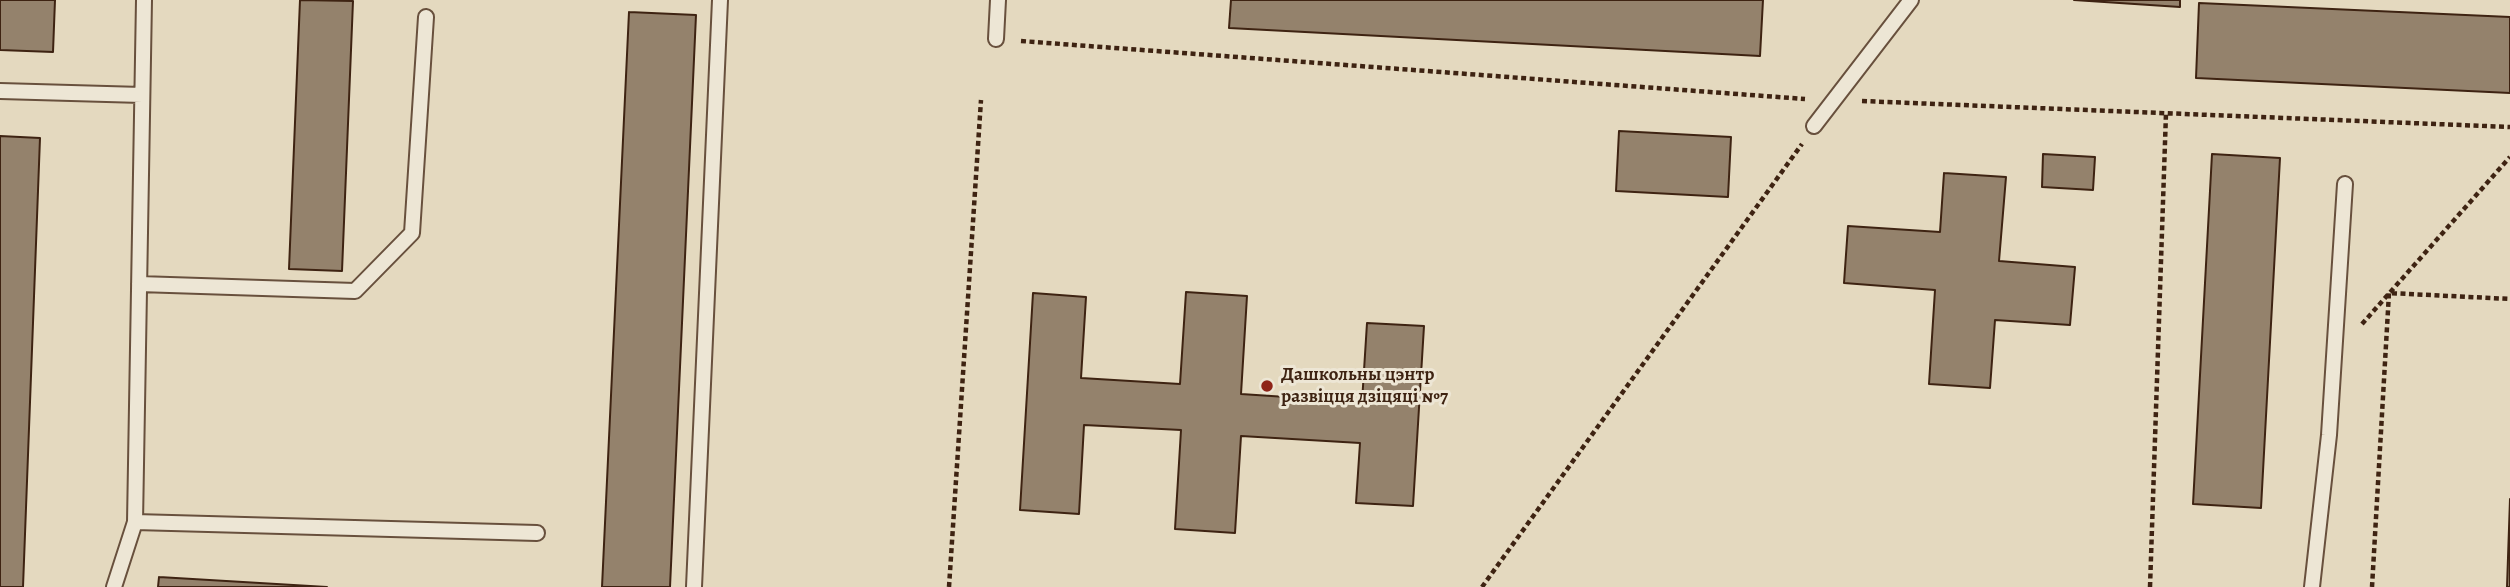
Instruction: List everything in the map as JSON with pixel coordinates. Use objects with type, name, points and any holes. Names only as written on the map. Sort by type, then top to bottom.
[{"type":"lane","points":[[114,587],[135,522],[144,0]]},
{"type":"lane","points":[[694,587],[720,0]]},
{"type":"lane","points":[[996,39],[998,0]]},
{"type":"lane","points":[[1814,126],[1911,0]]},
{"type":"lane","points":[[139,284],[355,291],[412,233],[426,17]]},
{"type":"lane","points":[[0,91],[142,95]]},
{"type":"lane","points":[[2312,587],[2334,356],[2345,184]]},
{"type":"lane","points":[[135,522],[537,533]]},
{"type":"path","points":[[996,39],[1834,100],[2510,127]]},
{"type":"path","points":[[949,587],[981,100]]},
{"type":"path","points":[[2150,587],[2166,113]]},
{"type":"path","points":[[1482,587],[1814,126]]},
{"type":"path","points":[[2334,356],[2510,157]]},
{"type":"path","points":[[2389,293],[2510,299]]},
{"type":"path","points":[[2372,587],[2389,293]]},
{"type":"building","points":[[0,0],[55,0],[53,52],[0,50]]},
{"type":"building","points":[[300,0],[353,1],[342,271],[289,269]]},
{"type":"building","points":[[1231,0],[1763,0],[1760,56],[1229,28]]},
{"type":"building","points":[[2074,0],[2180,0],[2180,7]]},
{"type":"building","points":[[2199,3],[2510,17],[2510,93],[2196,78]]},
{"type":"building","points":[[629,12],[696,15],[670,587],[602,587]]},
{"type":"building","points":[[1619,131],[1731,137],[1728,197],[1616,191]]},
{"type":"building","points":[[0,136],[40,138],[23,587],[0,587]]},
{"type":"building","points":[[2043,154],[2095,157],[2093,190],[2042,187]]},
{"type":"building","points":[[2212,154],[2280,158],[2261,508],[2193,504]]},
{"type":"building","points":[[1944,173],[2006,177],[1999,261],[2075,267],[2070,325],[1995,320],[1990,388],[1929,384],[1935,290],[1844,283],[1848,226],[1940,232]]},
{"type":"building","points":[[1186,292],[1247,296],[1241,394],[1362,402],[1367,323],[1424,326],[1413,506],[1356,503],[1360,443],[1241,436],[1235,533],[1175,529],[1181,430],[1084,425],[1079,514],[1020,510],[1033,293],[1086,297],[1081,378],[1180,384]]},
{"type":"building","points":[[2510,499],[2510,587],[2507,587]]},
{"type":"building","points":[[159,577],[327,587],[158,587]]},
{"type":"place","name":"Дашкольны цэнтр развіцця дзіцяці №7","points":[[1267,386]]}]
